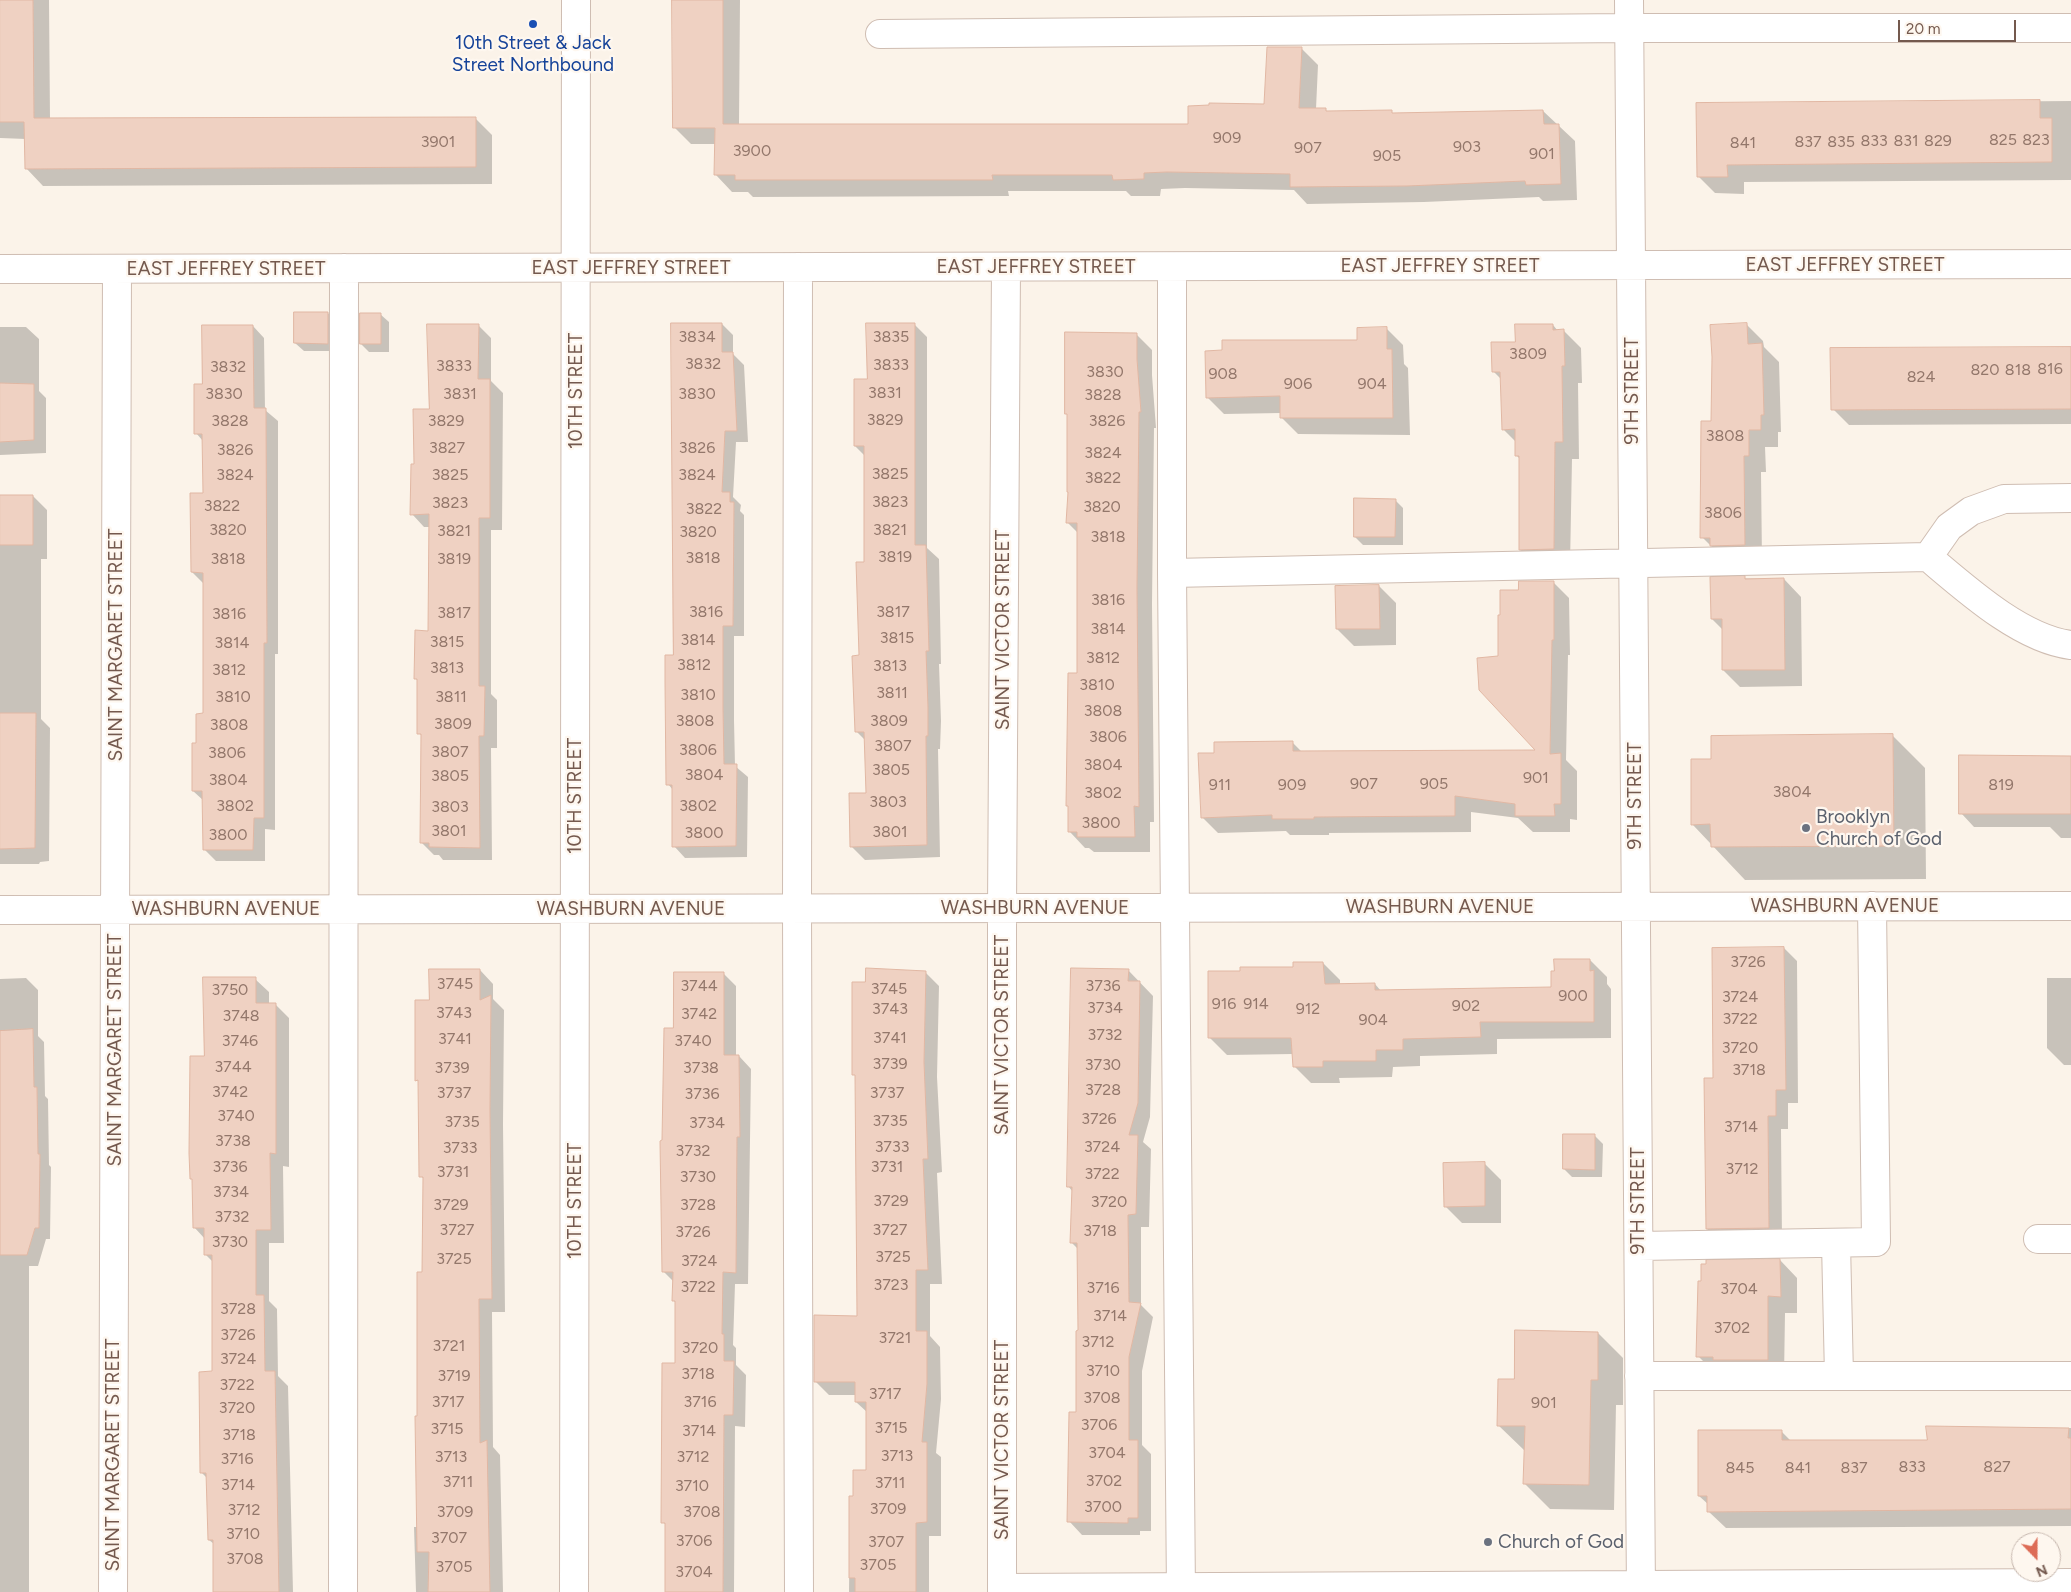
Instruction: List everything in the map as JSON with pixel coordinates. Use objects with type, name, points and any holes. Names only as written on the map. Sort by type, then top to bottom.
[{"type":"street","name":"10TH STREET","points":[[574,1592],[576,0]]},
{"type":"street","name":"9TH STREET","points":[[1629,0],[1641,1588]]},
{"type":"street","points":[[880,34],[1629,28],[2071,28]]},
{"type":"street","name":"EAST JEFFREY STREET","points":[[0,269],[2071,264]]},
{"type":"street","points":[[798,267],[796,908],[799,1592]]},
{"type":"street","name":"SAINT VICTOR STREET","points":[[1002,1590],[1002,908],[1006,267]]},
{"type":"street","points":[[1172,267],[1172,573],[1181,1589]]},
{"type":"street","points":[[343,1592],[344,268]]},
{"type":"street","name":"SAINT MARGARET STREET","points":[[113,1592],[116,269]]},
{"type":"street","points":[[1928,557],[1949,526],[1971,511],[2004,499],[2071,498]]},
{"type":"street","points":[[1172,573],[1928,557],[1969,591],[2023,629],[2060,644],[2071,645]]},
{"type":"street","points":[[1638,1246],[1876,1242],[1872,906]]},
{"type":"street","name":"WASHBURN AVENUE","points":[[0,910],[2071,906]]},
{"type":"street","points":[[2038,1239],[2071,1239]]},
{"type":"street","points":[[1836,1243],[1839,1376]]},
{"type":"street","points":[[1639,1376],[2071,1376]]},
{"type":"street","points":[[1002,1590],[1839,1588],[2071,1582]]},
{"type":"building","points":[[0,0],[33,0],[34,118],[476,117],[476,167],[25,169],[24,122],[0,122]]},
{"type":"building","points":[[672,0],[723,0],[723,124],[1188,124],[1188,106],[1209,105],[1209,103],[1264,104],[1267,47],[1302,47],[1299,108],[1326,108],[1326,111],[1392,110],[1392,113],[1543,110],[1544,124],[1559,124],[1561,184],[1526,185],[1525,181],[1407,186],[1290,187],[1290,174],[1167,172],[1144,173],[1144,179],[1113,180],[1112,175],[992,175],[993,180],[735,180],[735,175],[714,175],[715,128],[673,128]]},
{"type":"building","points":[[2040,100],[2040,118],[2052,118],[2052,162],[1727,165],[1728,177],[1697,177],[1696,103]]},
{"type":"building","points":[[294,312],[328,312],[328,344],[294,343]]},
{"type":"building","points":[[360,313],[381,313],[381,344],[360,344]]},
{"type":"building","points":[[671,323],[722,323],[722,352],[733,352],[737,431],[725,431],[722,492],[730,492],[730,502],[734,502],[733,626],[723,626],[723,708],[724,764],[737,764],[736,846],[672,847],[672,785],[666,785],[665,682],[665,655],[673,655]]},
{"type":"building","points":[[866,323],[915,323],[915,545],[926,545],[929,651],[926,651],[928,707],[928,736],[926,736],[927,845],[850,847],[849,793],[866,793],[864,732],[855,732],[852,656],[859,655],[856,562],[864,562],[864,446],[854,446],[854,379],[867,379]]},
{"type":"building","points":[[1747,323],[1748,344],[1762,343],[1764,415],[1761,415],[1761,430],[1749,430],[1749,456],[1744,456],[1745,545],[1710,546],[1710,538],[1700,538],[1701,421],[1711,421],[1712,357],[1710,325]]},
{"type":"building","points":[[427,324],[479,324],[478,379],[490,379],[490,518],[479,518],[479,686],[485,686],[484,736],[479,736],[480,848],[429,847],[429,843],[420,843],[421,734],[417,734],[417,679],[414,679],[415,630],[428,631],[429,514],[410,515],[411,464],[414,464],[413,409],[429,409]]},
{"type":"building","points":[[1515,324],[1553,324],[1553,330],[1564,329],[1565,366],[1562,366],[1563,442],[1555,442],[1554,549],[1519,550],[1519,456],[1515,456],[1515,429],[1502,430],[1500,372],[1492,372],[1491,342],[1515,342]]},
{"type":"building","points":[[202,325],[253,325],[254,408],[266,408],[267,643],[264,643],[264,818],[254,818],[253,850],[203,850],[202,791],[192,791],[192,743],[196,743],[196,714],[203,713],[203,573],[191,572],[190,493],[203,493],[202,434],[194,434],[194,384],[202,384]]},
{"type":"building","points":[[1387,327],[1387,349],[1392,349],[1393,418],[1280,418],[1280,396],[1206,398],[1205,351],[1222,350],[1222,340],[1357,340],[1357,328]]},
{"type":"building","points":[[1065,332],[1137,333],[1141,412],[1139,412],[1137,587],[1139,807],[1134,806],[1135,837],[1077,837],[1077,832],[1068,832],[1068,806],[1066,806],[1068,673],[1077,673],[1077,523],[1066,523],[1068,492],[1067,414],[1065,414]]},
{"type":"building","points":[[2071,347],[2071,409],[1831,410],[1830,348]]},
{"type":"building","points":[[0,383],[34,384],[34,440],[0,442]]},
{"type":"building","points":[[0,495],[33,495],[33,545],[0,545]]},
{"type":"building","points":[[1354,498],[1396,499],[1395,537],[1354,537]]},
{"type":"building","points":[[1745,576],[1745,579],[1784,578],[1785,670],[1722,670],[1722,619],[1711,619],[1710,577]]},
{"type":"building","points":[[1519,581],[1554,581],[1550,754],[1561,753],[1561,804],[1554,804],[1555,816],[1515,816],[1515,804],[1455,796],[1455,816],[1272,819],[1272,815],[1201,818],[1198,753],[1214,753],[1214,742],[1293,741],[1293,751],[1535,750],[1479,690],[1477,658],[1498,656],[1500,590],[1518,590]]},
{"type":"building","points":[[1379,585],[1380,629],[1336,629],[1335,586]]},
{"type":"building","points":[[0,713],[36,713],[35,848],[0,849]]},
{"type":"building","points":[[1893,734],[1894,846],[1711,847],[1710,824],[1691,825],[1691,759],[1711,759],[1711,736]]},
{"type":"building","points":[[1959,755],[2071,756],[2071,814],[1959,814]]},
{"type":"building","points":[[1784,947],[1786,1090],[1776,1090],[1776,1116],[1768,1116],[1769,1228],[1706,1229],[1704,1078],[1713,1078],[1712,948]]},
{"type":"building","points":[[1554,959],[1590,959],[1590,971],[1594,970],[1594,1022],[1480,1022],[1481,1037],[1403,1039],[1403,1050],[1376,1050],[1376,1061],[1323,1061],[1323,1067],[1293,1067],[1291,1038],[1208,1038],[1208,971],[1240,971],[1240,967],[1293,967],[1293,962],[1323,962],[1325,984],[1375,983],[1375,990],[1551,987],[1551,971],[1554,971]]},
{"type":"building","points":[[866,968],[926,971],[924,1062],[928,1159],[923,1159],[928,1270],[916,1270],[916,1331],[927,1331],[927,1384],[922,1442],[927,1442],[927,1522],[916,1523],[916,1592],[855,1592],[855,1578],[849,1578],[849,1496],[853,1496],[853,1470],[866,1470],[866,1402],[855,1402],[855,1382],[814,1382],[814,1315],[857,1316],[855,1075],[852,1075],[852,982],[865,982]]},
{"type":"building","points":[[1071,968],[1129,969],[1128,981],[1140,981],[1138,1103],[1129,1135],[1138,1135],[1136,1214],[1128,1215],[1129,1302],[1141,1303],[1129,1357],[1129,1440],[1138,1440],[1138,1518],[1128,1518],[1128,1523],[1067,1522],[1069,1412],[1076,1412],[1076,1331],[1078,1330],[1077,1243],[1070,1243],[1072,1187],[1067,1187]]},
{"type":"building","points":[[429,969],[480,969],[480,1000],[491,995],[492,1299],[479,1299],[480,1443],[487,1440],[490,1592],[428,1592],[429,1552],[417,1552],[415,1416],[417,1416],[417,1272],[422,1272],[423,1177],[419,1177],[418,1080],[415,1081],[415,1000],[429,1000]]},
{"type":"building","points":[[674,972],[724,972],[724,1055],[739,1055],[740,1137],[737,1137],[736,1273],[723,1272],[722,1334],[724,1334],[724,1361],[734,1361],[733,1415],[724,1415],[723,1592],[665,1592],[665,1523],[661,1523],[662,1363],[675,1363],[675,1301],[672,1301],[673,1272],[662,1272],[660,1141],[662,1140],[664,1028],[673,1028]]},
{"type":"building","points":[[203,977],[256,977],[256,1003],[276,1003],[276,1154],[270,1153],[271,1230],[256,1230],[256,1295],[264,1295],[265,1371],[275,1371],[279,1592],[213,1592],[213,1540],[208,1540],[206,1473],[200,1473],[199,1372],[212,1371],[212,1255],[204,1255],[204,1228],[193,1228],[192,1179],[190,1179],[189,1153],[190,1056],[204,1056]]},
{"type":"building","points":[[33,1029],[34,1087],[37,1087],[38,1154],[40,1154],[39,1228],[35,1228],[27,1255],[0,1255],[0,1031]]},
{"type":"building","points":[[1563,1134],[1595,1134],[1595,1170],[1563,1169]]},
{"type":"building","points":[[1485,1162],[1485,1206],[1444,1207],[1443,1163]]},
{"type":"building","points":[[1780,1259],[1781,1297],[1768,1296],[1768,1360],[1713,1360],[1713,1357],[1696,1357],[1698,1281],[1701,1281],[1701,1264],[1706,1264],[1706,1260]]},
{"type":"building","points":[[1515,1330],[1598,1332],[1598,1380],[1591,1380],[1589,1485],[1523,1484],[1525,1426],[1497,1426],[1498,1379],[1514,1379]]},
{"type":"building","points":[[1926,1426],[2069,1428],[2068,1438],[2071,1438],[2071,1509],[1707,1512],[1707,1496],[1698,1496],[1698,1430],[1782,1430],[1782,1440],[1927,1440]]},
{"type":"place","name":"10th Street & Jack Street Northbound","points":[[533,24]]},
{"type":"place","name":"Brooklyn Church of God","points":[[1806,828]]},
{"type":"place","name":"Church of God","points":[[1488,1542]]}]
